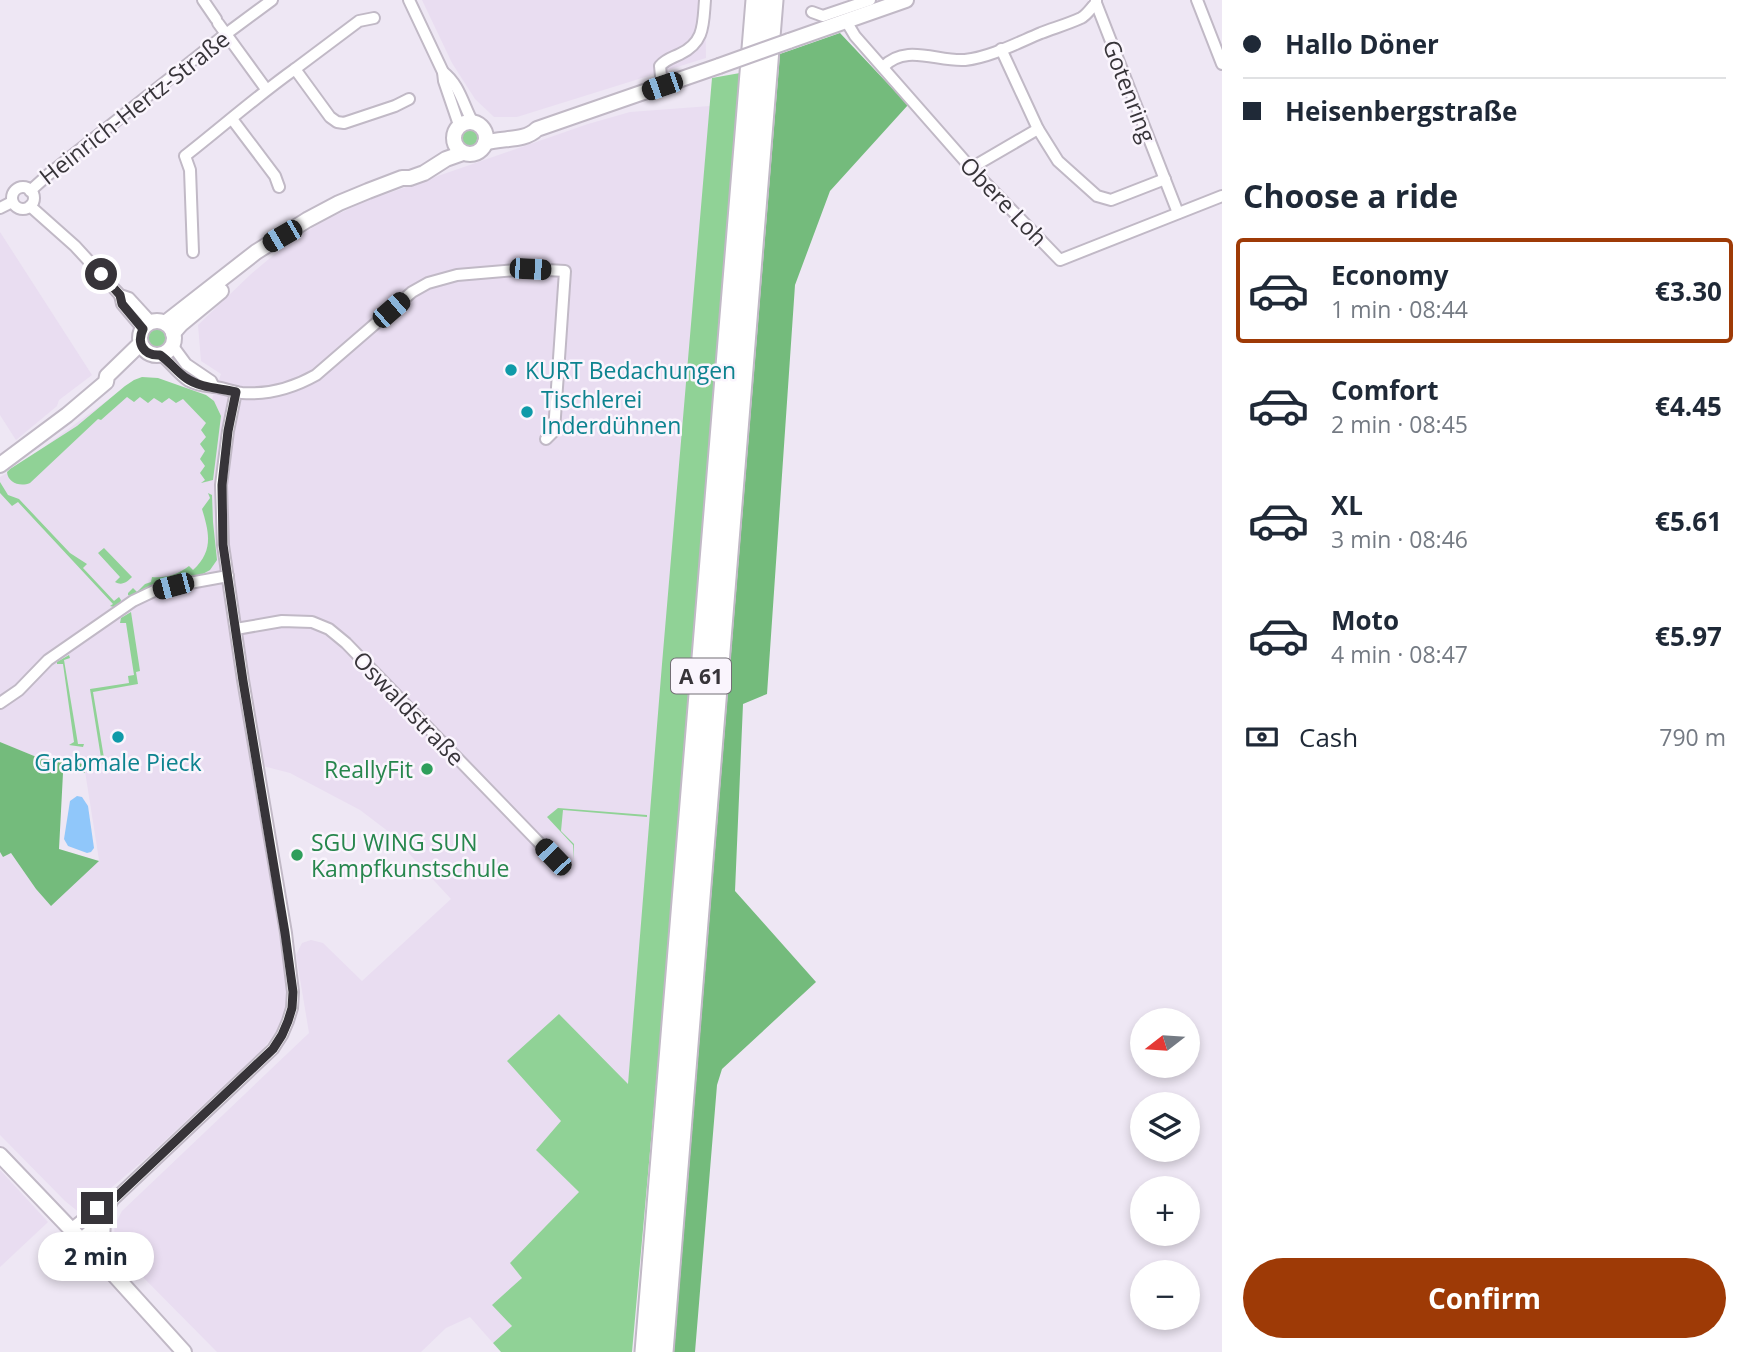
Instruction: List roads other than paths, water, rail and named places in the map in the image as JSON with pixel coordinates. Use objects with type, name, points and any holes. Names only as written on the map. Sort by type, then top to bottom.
[{"type":"highway","name":"A 61","points":[[645,1352],[756,0]]},
{"type":"highway","name":"A 61","points":[[663,1352],[774,0]]},
{"type":"street","points":[[203,0],[266,89]]},
{"type":"street","name":"Heinrich-Hertz-Straße","points":[[30,191],[272,0]]},
{"type":"street","points":[[401,178],[424,173],[446,159],[463,153],[477,153],[484,147],[471,131],[456,86],[443,72],[409,0]]},
{"type":"street","points":[[662,86],[660,66],[664,61],[693,46],[699,39],[705,0]]},
{"type":"street","points":[[812,12],[822,16],[870,0]]},
{"type":"street","points":[[0,464],[67,415],[106,382],[113,383],[139,361],[157,338],[181,324],[260,258],[282,236],[339,203],[401,178],[471,131],[537,129],[906,0]]},
{"type":"street","points":[[1196,0],[1222,64]]},
{"type":"street","points":[[883,67],[889,60],[902,55],[923,54],[964,60],[1001,50],[1084,16],[1096,1]]},
{"type":"street","name":"Gotenring","points":[[1096,1],[1178,213]]},
{"type":"street","points":[[193,252],[190,170],[185,156],[266,89],[359,21],[374,18]]},
{"type":"street","name":"Obere Loh","points":[[846,21],[855,36],[971,169],[1060,260],[1222,196]]},
{"type":"street","points":[[1001,50],[1038,130],[1058,161],[1097,196],[1111,200],[1165,179]]},
{"type":"street","points":[[295,69],[330,117],[337,122],[357,119],[409,99]]},
{"type":"street","points":[[232,119],[275,176],[279,187]]},
{"type":"street","points":[[971,169],[1038,130]]},
{"type":"street","points":[[463,153],[456,147],[471,131]]},
{"type":"street","points":[[0,208],[13,198],[20,188],[30,191],[33,197],[30,206],[24,209],[14,205],[13,198]]},
{"type":"street","points":[[0,190],[13,198]]},
{"type":"street","points":[[30,206],[68,240],[120,295],[129,298],[189,380],[209,388],[236,392],[265,393],[285,389],[310,379],[412,292],[443,278],[475,272],[530,269],[565,271],[554,431],[546,439]]},
{"type":"street","points":[[75,1233],[103,1218],[112,1201],[273,1049],[282,1035],[292,1008],[293,992],[285,933],[223,545],[222,485],[228,431],[236,392]]},
{"type":"street","points":[[0,703],[19,690],[48,660],[133,601],[173,586],[228,576]]},
{"type":"street","name":"Oswaldstraße","points":[[236,629],[282,621],[312,622],[329,629],[346,643],[553,857]]},
{"type":"street","points":[[0,1155],[184,1352]]},
{"type":"street","points":[[75,1233],[103,1203],[112,1201]]},
{"type":"street","points":[[103,1218],[102,1243],[108,1268]]},
{"type":"water","points":[[77,796],[82,797],[88,806],[94,848],[87,853],[68,846],[64,839],[70,801]]},
{"type":"place","name":"KURT Bedachungen","points":[[511,370]]},
{"type":"place","name":"Tischlerei Inderdühnen","points":[[527,412]]},
{"type":"place","name":"Grabmale Pieck","points":[[118,737]]},
{"type":"place","name":"ReallyFit","points":[[427,769]]},
{"type":"place","name":"SGU WING SUN Kampfkunstschule","points":[[297,855]]}]
